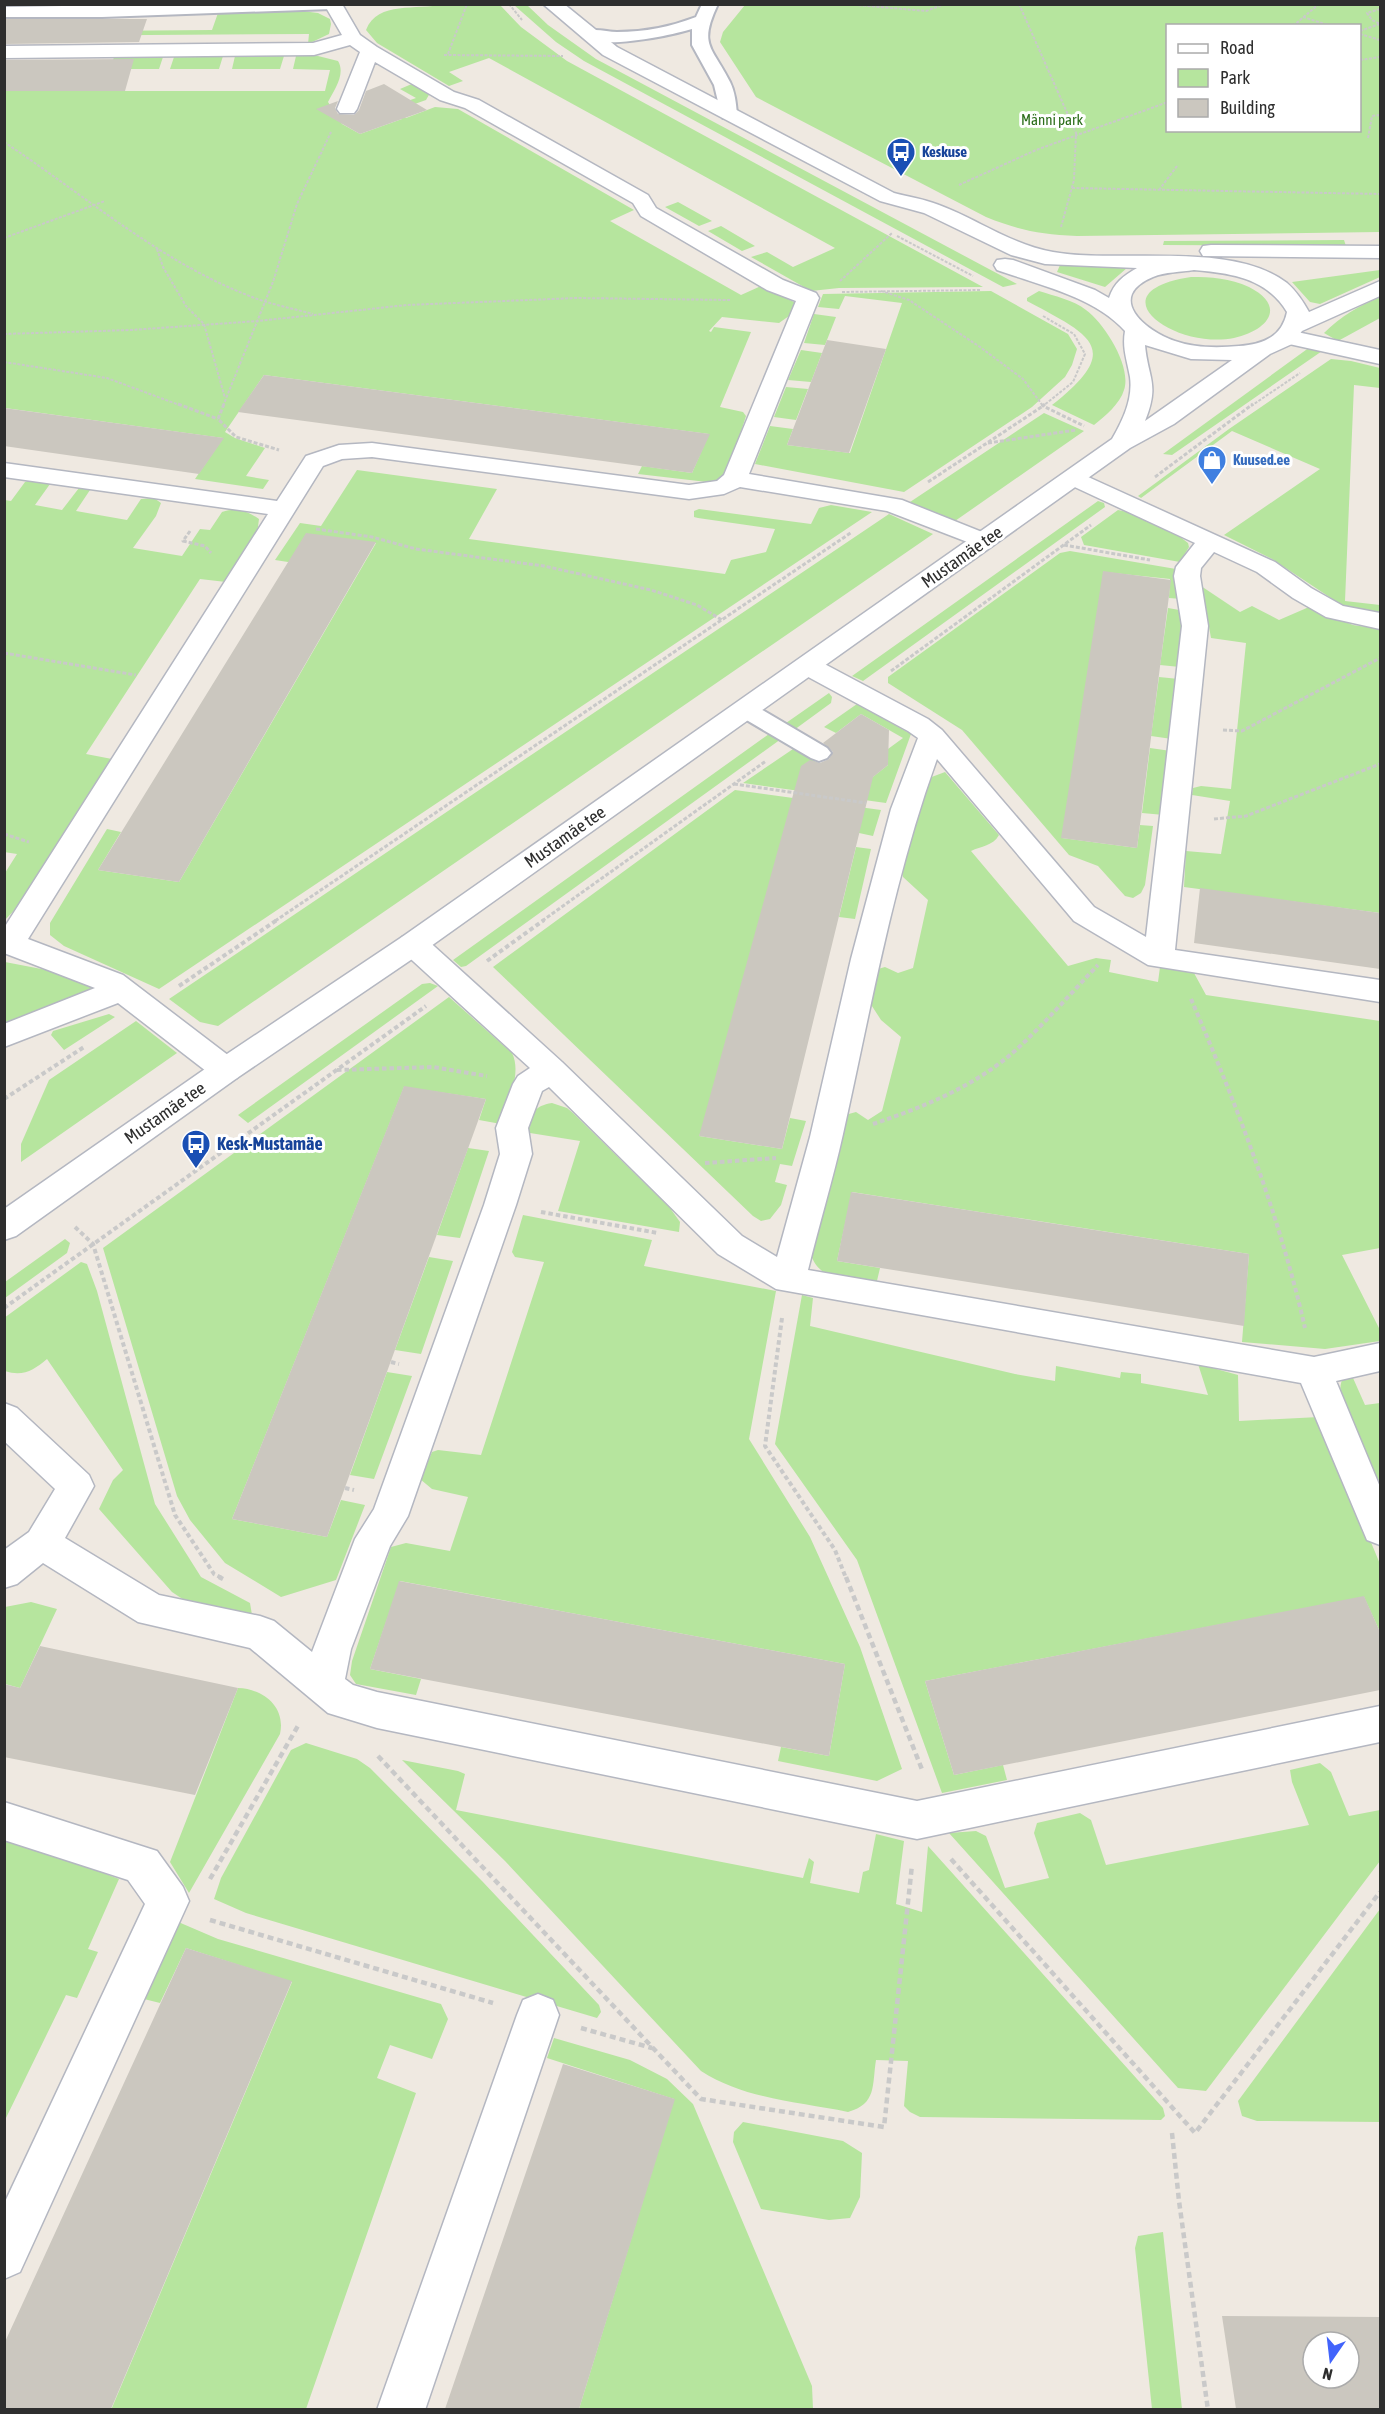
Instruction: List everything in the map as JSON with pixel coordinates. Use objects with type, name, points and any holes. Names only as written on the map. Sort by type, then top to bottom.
[{"type":"street","points":[[226,1070],[112,983],[7,942],[314,461],[339,452],[372,450],[689,492],[724,487],[735,479],[808,298],[775,285],[648,212],[641,199],[472,104],[447,96],[379,55],[353,38],[332,4]]},
{"type":"street","points":[[552,4],[610,51],[887,197],[931,209],[993,240],[1053,259],[1216,265],[1259,276],[1279,286],[1292,299],[1298,312],[1292,331]]},
{"type":"street","points":[[4,52],[314,49],[353,38]]},
{"type":"street","points":[[347,110],[379,55]]},
{"type":"street","points":[[887,197],[909,218],[1013,270],[1087,295],[1155,342],[1181,350],[1209,354],[1237,354],[1262,349],[1292,331],[1380,288]]},
{"type":"street","points":[[993,240],[1056,248],[1108,250],[1380,252]]},
{"type":"street","name":"Mustamäe tee","points":[[1122,443],[1137,414],[1142,378],[1132,348],[1128,322],[1119,299],[1126,285],[1142,274],[1166,267],[1194,264]]},
{"type":"street","points":[[1259,276],[1380,266]]},
{"type":"street","points":[[1292,331],[1339,348],[1380,357]]},
{"type":"street","name":"Mustamäe tee","points":[[4,1227],[226,1070],[413,944],[1122,443],[1166,419],[1262,349]]},
{"type":"street","points":[[4,470],[212,499],[280,514]]},
{"type":"street","points":[[1075,478],[1266,567],[1302,593],[1335,612],[1380,621]]},
{"type":"street","points":[[735,479],[893,505],[982,541]]},
{"type":"street","points":[[1166,959],[1173,823],[1195,626],[1187,576],[1189,567],[1209,542]]},
{"type":"street","points":[[808,666],[918,725],[932,736],[1084,914],[1112,931],[1166,959],[1380,991]]},
{"type":"street","points":[[788,1280],[826,1137],[866,959],[905,809],[932,736]]},
{"type":"street","points":[[413,944],[456,984],[540,1077],[730,1245],[788,1280],[1314,1371],[1380,1358]]},
{"type":"street","points":[[4,1036],[121,990]]},
{"type":"street","points":[[326,1687],[327,1666],[332,1649],[374,1539],[390,1516],[500,1205],[516,1154],[512,1128],[540,1077]]},
{"type":"street","points":[[1314,1371],[1380,1529]]},
{"type":"street","points":[[4,1418],[76,1486],[42,1543],[4,1572]]},
{"type":"street","points":[[42,1543],[151,1610],[260,1633],[342,1700],[377,1710],[917,1820],[1380,1724]]},
{"type":"street","points":[[4,1821],[142,1865],[179,1907],[4,2256]]},
{"type":"street","points":[[401,2409],[538,2015]]},
{"type":"lane","points":[[4,12],[332,4]]},
{"type":"lane","points":[[710,4],[698,34],[700,49],[723,83],[729,114]]},
{"type":"lane","points":[[589,35],[623,38],[653,36],[680,30],[702,20]]},
{"type":"lane","points":[[746,710],[819,753]]},
{"type":"path","points":[[434,88],[467,4]]},
{"type":"path","points":[[845,4],[926,11],[945,4]]},
{"type":"path","points":[[1019,4],[1076,133],[1072,188],[1061,230]]},
{"type":"path","points":[[1295,24],[1319,4]]},
{"type":"path","points":[[1380,9],[1367,12],[1367,16],[1380,24]]},
{"type":"path","points":[[1303,17],[1325,24]]},
{"type":"path","points":[[1361,32],[1380,24]]},
{"type":"path","points":[[1361,34],[1380,40]]},
{"type":"path","points":[[379,55],[567,56]]},
{"type":"path","points":[[1361,60],[1380,57]]},
{"type":"path","points":[[957,186],[987,170],[1076,133],[1166,102]]},
{"type":"path","points":[[218,419],[273,282],[288,228],[315,162],[335,124],[347,110]]},
{"type":"path","points":[[1368,138],[1372,116],[1380,115]]},
{"type":"path","points":[[4,142],[50,171],[157,249],[239,292],[264,301],[317,314]]},
{"type":"path","points":[[1159,190],[1177,166]]},
{"type":"path","points":[[1072,188],[1380,194]]},
{"type":"path","points":[[4,238],[105,201]]},
{"type":"path","points":[[828,292],[892,233]]},
{"type":"path","points":[[157,249],[163,267],[186,306],[204,324],[225,400]]},
{"type":"path","points":[[804,296],[828,292],[986,290]]},
{"type":"path","points":[[881,291],[909,300],[971,341],[1023,379],[1043,406],[1088,428],[987,443]]},
{"type":"path","points":[[4,334],[258,321],[407,305],[577,298],[732,300]]},
{"type":"path","points":[[4,1099],[145,1008],[1043,406],[1073,382],[1085,354],[1074,334],[1038,313]]},
{"type":"path","points":[[886,674],[1260,399],[1339,348]]},
{"type":"path","points":[[4,362],[107,378],[218,419],[236,437],[314,461]]},
{"type":"path","points":[[212,499],[183,541],[206,546],[228,576],[237,582]]},
{"type":"path","points":[[280,514],[319,530],[372,537],[416,549],[544,566],[651,590],[697,605],[722,620]]},
{"type":"path","points":[[1064,545],[1189,567]]},
{"type":"path","points":[[4,653],[175,681]]},
{"type":"path","points":[[1184,726],[1242,731],[1380,658]]},
{"type":"path","points":[[4,1308],[797,739]]},
{"type":"path","points":[[1173,823],[1246,816],[1380,764]]},
{"type":"path","points":[[733,784],[905,809]]},
{"type":"path","points":[[826,1137],[915,1110],[976,1079],[1017,1048],[1091,974],[1100,963],[1112,931]]},
{"type":"path","points":[[1166,959],[1234,1097],[1295,1281],[1314,1371]]},
{"type":"path","points":[[337,1070],[433,1066],[540,1077]]},
{"type":"path","points":[[698,1164],[777,1158]]},
{"type":"path","points":[[500,1205],[730,1245]]},
{"type":"path","points":[[75,1227],[93,1244],[175,1515],[214,1574],[233,1584]]},
{"type":"path","points":[[376,1754],[701,2099],[884,2127],[917,1820],[925,1777],[835,1550],[765,1446],[788,1280]]},
{"type":"path","points":[[311,1726],[300,1722],[179,1907],[250,1933],[653,2049]]},
{"type":"path","points":[[917,1820],[1195,2133],[1380,1892]]},
{"type":"path","points":[[1172,2133],[1179,2201],[1208,2409]]},
{"type":"green space","points":[[443,4],[500,5],[521,27],[567,61],[983,287],[839,288],[811,291],[751,257],[767,252],[793,267],[835,248],[489,58],[449,72],[463,81],[449,86],[377,43],[366,30],[379,14],[389,10]]},
{"type":"green space","points":[[514,5],[527,5],[548,25],[596,59],[1017,284],[1003,287],[584,61],[556,42]]},
{"type":"green space","name":"Männi park","points":[[745,5],[1380,5],[1380,232],[1077,236],[1020,229],[986,217],[756,97],[720,42],[723,32]]},
{"type":"green space","points":[[294,10],[318,13],[330,19],[329,34],[308,44],[309,34],[5,36],[4,15],[95,16],[96,31],[212,30],[218,13]]},
{"type":"green space","points":[[223,56],[219,69],[170,69],[174,57]]},
{"type":"green space","points":[[235,56],[284,56],[280,69],[232,69]]},
{"type":"green space","points":[[296,56],[318,56],[338,61],[340,77],[328,102],[342,124],[360,134],[402,119],[385,109],[416,98],[400,89],[414,83],[430,93],[426,100],[395,111],[406,118],[435,107],[458,109],[634,210],[610,221],[741,295],[761,286],[796,303],[789,316],[779,323],[722,317],[709,331],[711,332],[714,327],[751,332],[720,407],[743,412],[746,416],[728,473],[716,481],[707,482],[638,474],[642,466],[692,473],[709,434],[264,375],[225,432],[235,438],[265,448],[246,476],[269,480],[263,489],[195,479],[223,438],[5,408],[5,91],[325,91],[330,70],[293,69]]},
{"type":"green space","points":[[114,57],[163,57],[159,69],[110,69]]},
{"type":"green space","points":[[678,202],[712,221],[699,226],[665,207]]},
{"type":"green space","points":[[721,226],[755,246],[742,251],[708,231]]},
{"type":"green space","points":[[1344,240],[1346,246],[1163,245],[1164,241]]},
{"type":"green space","points":[[1060,265],[1127,268],[1105,287],[1057,272]]},
{"type":"green space","points":[[1380,270],[1380,277],[1320,304],[1310,302],[1292,282]]},
{"type":"green space","points":[[1191,277],[1220,279],[1249,287],[1268,302],[1270,310],[1264,324],[1246,335],[1211,339],[1189,336],[1169,328],[1154,318],[1146,306],[1148,295],[1162,284]]},
{"type":"green space","points":[[991,291],[1068,334],[1077,349],[1065,377],[1032,407],[904,492],[755,464],[770,426],[793,429],[787,445],[850,453],[902,303],[845,296],[839,309],[818,307],[823,294]]},
{"type":"green space","points":[[1039,291],[1070,301],[1086,310],[1101,325],[1121,358],[1125,381],[1122,395],[1112,409],[1094,425],[1052,405],[1074,386],[1088,369],[1093,356],[1091,344],[1082,334],[1027,301],[1027,298]]},
{"type":"green space","points":[[1380,297],[1380,318],[1338,341],[1324,333],[1350,312]]},
{"type":"green space","points":[[814,314],[836,317],[825,345],[804,343]]},
{"type":"green space","points":[[1310,347],[1325,349],[1172,455],[1163,454]]},
{"type":"green space","points":[[801,350],[822,353],[811,382],[788,380]]},
{"type":"green space","points":[[1331,359],[1380,368],[1380,388],[1354,385],[1345,601],[1380,605],[1380,615],[1346,608],[1272,559],[1224,535],[1320,469],[1232,431],[1141,498],[1138,496],[1229,429]]},
{"type":"green space","points":[[786,387],[808,389],[796,420],[774,417]]},
{"type":"green space","points":[[1044,413],[1084,431],[955,521],[910,502]]},
{"type":"green space","points":[[357,470],[497,489],[469,539],[725,574],[731,560],[766,552],[775,529],[698,518],[694,517],[694,511],[699,509],[811,524],[819,508],[831,505],[872,512],[159,989],[64,946],[50,935],[50,923],[107,829],[121,832],[98,870],[179,882],[376,543],[288,562],[275,560],[300,523],[321,526]]},
{"type":"green space","points":[[32,479],[50,484],[35,505],[62,510],[79,488],[90,490],[76,511],[127,520],[141,499],[154,498],[161,503],[156,516],[133,548],[182,556],[200,529],[210,530],[222,512],[242,511],[259,519],[257,534],[226,582],[200,579],[86,754],[112,759],[22,902],[5,920],[5,873],[17,854],[4,852],[5,500],[11,501],[25,482]]},
{"type":"green space","points":[[1098,501],[1104,503],[1105,507],[863,681],[852,676]]},
{"type":"green space","points":[[1118,510],[1155,522],[1188,543],[1189,547],[1180,562],[1084,545],[1081,537]]},
{"type":"green space","points":[[889,514],[933,534],[218,1026],[200,1022],[169,999]]},
{"type":"green space","points":[[1070,551],[1176,569],[1182,599],[1169,598],[1170,579],[1104,572],[1062,838],[1137,848],[1140,825],[1153,826],[1145,885],[1141,893],[1133,898],[1125,896],[1098,866],[1069,855],[962,730],[888,683],[888,677],[1060,553]]},
{"type":"green space","points":[[1201,586],[1240,612],[1252,606],[1279,620],[1309,607],[1353,625],[1380,629],[1380,913],[1184,887],[1186,851],[1221,854],[1230,801],[1192,795],[1193,788],[1201,786],[1231,789],[1246,643],[1211,638],[1206,610],[1199,589]]},
{"type":"green space","points":[[1168,608],[1185,611],[1180,667],[1160,665]]},
{"type":"green space","points":[[1159,677],[1179,679],[1172,739],[1151,736]]},
{"type":"green space","points":[[829,693],[832,697],[831,703],[794,730],[786,723]]},
{"type":"green space","points":[[857,704],[911,734],[886,803],[743,783],[793,749],[860,787],[888,765],[888,749],[903,738],[861,714],[836,733],[824,727]]},
{"type":"green space","points":[[769,734],[781,739],[466,966],[461,967],[453,960]]},
{"type":"green space","points":[[1150,748],[1171,751],[1164,815],[1142,813]]},
{"type":"green space","points":[[945,772],[999,835],[990,844],[971,851],[1068,966],[1096,958],[1111,960],[1109,972],[1158,982],[1160,967],[1194,973],[1206,995],[1380,1021],[1380,1248],[1342,1255],[1380,1330],[1380,1341],[1325,1349],[1242,1342],[1249,1254],[852,1192],[837,1261],[880,1268],[876,1285],[838,1279],[822,1271],[815,1264],[811,1255],[845,1115],[856,1112],[868,1120],[882,1111],[901,1037],[881,1020],[870,1003],[878,969],[885,967],[898,973],[913,968],[928,900],[903,877],[900,862],[929,778]]},
{"type":"green space","points":[[735,790],[881,810],[873,836],[859,833],[699,1136],[782,1149],[790,1118],[806,1121],[792,1166],[780,1164],[775,1182],[787,1185],[781,1205],[770,1219],[761,1221],[753,1216],[493,967]]},
{"type":"green space","points":[[856,847],[871,849],[855,919],[839,917]]},
{"type":"green space","points":[[5,962],[57,972],[93,985],[85,997],[5,1023]]},
{"type":"green space","points":[[430,983],[438,986],[248,1123],[238,1115],[422,984]]},
{"type":"green space","points":[[449,997],[512,1053],[515,1061],[515,1079],[510,1098],[501,1124],[479,1120],[486,1099],[404,1087],[232,1519],[327,1537],[341,1500],[365,1505],[336,1580],[281,1597],[225,1563],[190,1520],[177,1496],[103,1248]]},
{"type":"green space","points":[[109,1014],[115,1017],[64,1050],[51,1035],[53,1031]]},
{"type":"green space","points":[[136,1021],[177,1053],[21,1162],[21,1144],[49,1080]]},
{"type":"green space","points":[[552,1103],[567,1108],[573,1113],[670,1208],[680,1222],[679,1232],[558,1211],[580,1141],[530,1133],[527,1130],[534,1111]]},
{"type":"green space","points":[[468,1148],[489,1151],[460,1238],[437,1235]]},
{"type":"green space","points":[[523,1215],[652,1240],[644,1266],[776,1291],[749,1439],[810,1537],[860,1647],[902,1769],[877,1781],[778,1761],[781,1747],[829,1756],[845,1664],[400,1581],[370,1669],[421,1679],[416,1695],[356,1684],[350,1675],[352,1661],[391,1547],[406,1543],[450,1551],[468,1497],[432,1489],[420,1479],[432,1452],[438,1450],[481,1455],[544,1262],[515,1257],[512,1252]]},
{"type":"green space","points":[[65,1239],[70,1243],[67,1253],[5,1298],[5,1282]]},
{"type":"green space","points":[[429,1257],[453,1261],[421,1354],[395,1350]]},
{"type":"green space","points":[[81,1262],[87,1264],[97,1291],[155,1504],[201,1577],[250,1603],[252,1615],[184,1600],[172,1592],[99,1509],[113,1480],[123,1470],[47,1359],[23,1373],[5,1371],[4,1318]]},
{"type":"green space","points":[[802,1295],[813,1298],[810,1326],[1015,1374],[1055,1381],[1056,1366],[1120,1378],[1121,1372],[1141,1374],[1141,1383],[1208,1395],[1198,1364],[1238,1375],[1239,1421],[1319,1417],[1380,1564],[1380,1632],[1364,1597],[925,1681],[954,1775],[1003,1765],[1007,1780],[942,1793],[857,1560],[775,1444]]},
{"type":"green space","points":[[387,1372],[412,1376],[374,1479],[350,1475]]},
{"type":"green space","points":[[1353,1378],[1365,1405],[1380,1403],[1380,1481],[1371,1475],[1355,1441],[1341,1402],[1342,1380]]},
{"type":"green space","points":[[31,1602],[57,1609],[20,1688],[5,1684],[5,1607]]},
{"type":"green space","points":[[238,1688],[256,1692],[271,1701],[280,1716],[280,1734],[189,1893],[170,1862]]},
{"type":"green space","points":[[306,1743],[357,1759],[370,1768],[482,1881],[599,2005],[601,2012],[597,2018],[246,1913],[214,1899],[221,1878],[291,1750]]},
{"type":"green space","points":[[402,1760],[465,1774],[456,1810],[803,1878],[809,1858],[814,1862],[810,1883],[859,1893],[863,1872],[869,1870],[876,1834],[904,1841],[896,1904],[922,1912],[928,1846],[1163,2108],[1165,2116],[1161,2120],[920,2117],[904,2106],[908,2061],[876,2060],[869,2099],[848,2112],[753,2094],[735,2088],[701,2071],[505,1861]]},
{"type":"green space","points":[[1320,1763],[1331,1772],[1349,1816],[1380,1810],[1380,1861],[1206,2091],[1178,2088],[949,1833],[976,1831],[986,1836],[1005,1888],[1049,1878],[1034,1833],[1037,1823],[1080,1813],[1091,1820],[1106,1865],[1309,1825],[1292,1782],[1290,1770]]},
{"type":"green space","points":[[5,1837],[119,1879],[88,1949],[98,1952],[77,1998],[66,1995],[5,2120]]},
{"type":"green space","points":[[1380,1909],[1380,2122],[1257,2121],[1242,2116],[1238,2101]]},
{"type":"green space","points":[[176,1921],[218,1939],[441,2004],[448,2019],[432,2059],[390,2045],[377,2078],[416,2093],[306,2409],[111,2410],[292,1982],[186,1948],[160,2003],[140,1998]]},
{"type":"green space","points":[[554,2038],[630,2060],[667,2079],[693,2104],[812,2386],[813,2409],[579,2409],[674,2099],[547,2058]]},
{"type":"green space","points":[[743,2122],[843,2141],[862,2153],[860,2197],[850,2218],[829,2220],[761,2209],[733,2142],[734,2132]]},
{"type":"green space","points":[[1163,2232],[1182,2409],[1152,2409],[1135,2248],[1138,2236]]},
{"type":"building","points":[[4,19],[147,19],[139,42],[4,44]]},
{"type":"building","points":[[134,59],[125,91],[4,91],[4,60]]},
{"type":"building","points":[[384,84],[427,110],[360,134],[316,109],[338,101],[335,108],[338,114],[354,115],[359,110],[366,91]]},
{"type":"building","points":[[827,340],[886,349],[849,453],[787,445]]},
{"type":"building","points":[[264,375],[710,434],[692,473],[238,412]]},
{"type":"building","points":[[4,408],[224,438],[199,474],[4,446]]},
{"type":"building","points":[[306,533],[376,542],[179,882],[98,870]]},
{"type":"building","points":[[1103,571],[1171,580],[1137,848],[1061,838]]},
{"type":"building","points":[[861,714],[889,730],[888,765],[873,777],[782,1149],[699,1136],[801,766],[810,760],[820,763],[829,759],[833,752],[823,743]]},
{"type":"building","points":[[1200,888],[1380,913],[1380,969],[1194,943]]},
{"type":"building","points":[[404,1086],[486,1099],[327,1537],[232,1519]]},
{"type":"building","points":[[851,1192],[1249,1254],[1244,1326],[837,1261]]},
{"type":"building","points":[[399,1581],[845,1664],[829,1756],[370,1669]]},
{"type":"building","points":[[1364,1596],[1380,1632],[1380,1690],[954,1775],[925,1681]]},
{"type":"building","points":[[40,1646],[238,1688],[195,1795],[4,1757],[4,1684],[20,1688]]},
{"type":"building","points":[[186,1948],[292,1981],[111,2409],[4,2409],[4,2344]]},
{"type":"building","points":[[563,2064],[675,2099],[579,2409],[445,2409]]},
{"type":"building","points":[[1222,2316],[1380,2317],[1380,2409],[1236,2409]]},
{"type":"place","name":"Keskuse","points":[[901,178]]},
{"type":"place","name":"Kuused.ee","points":[[1212,486]]},
{"type":"place","name":"Kesk-Mustamäe","points":[[196,1170]]}]
